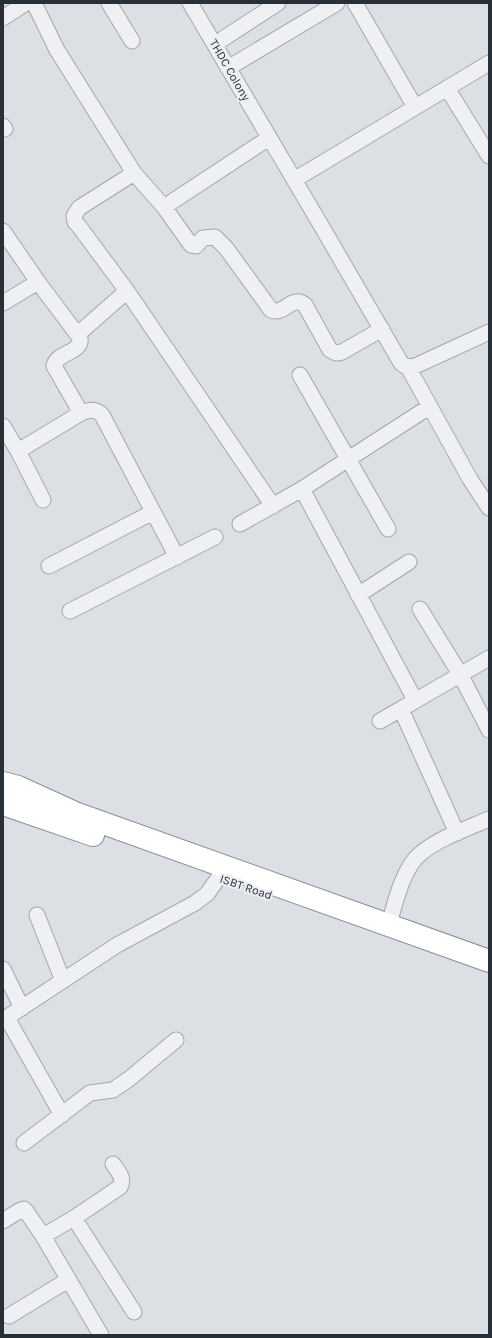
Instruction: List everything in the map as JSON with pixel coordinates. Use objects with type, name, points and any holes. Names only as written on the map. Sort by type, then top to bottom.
[{"type":"highway","points":[[3,783],[18,787],[75,813],[222,872],[389,924],[449,952],[489,961]]},
{"type":"highway","name":"ISBT Road","points":[[3,804],[222,872],[449,952],[489,971]]},
{"type":"street","points":[[109,3],[132,41]]},
{"type":"street","name":"THDC Colony","points":[[190,3],[401,363],[408,367],[429,408],[470,479],[489,508]]},
{"type":"street","points":[[215,44],[278,3]]},
{"type":"street","points":[[228,68],[337,3]]},
{"type":"street","points":[[355,3],[415,107]]},
{"type":"street","points":[[3,18],[24,4],[57,50],[134,173],[164,207],[191,245],[196,246],[203,238],[215,237],[226,248],[271,310],[279,311],[295,301],[305,305],[330,350],[333,352],[342,352],[382,329]]},
{"type":"street","points":[[294,180],[489,63]]},
{"type":"street","points":[[447,88],[489,156]]},
{"type":"street","points":[[164,207],[269,138]]},
{"type":"street","points":[[134,173],[79,208],[74,216],[75,222],[127,291],[273,506]]},
{"type":"street","points":[[5,238],[78,334],[81,341],[78,347],[56,359],[54,366],[81,412]]},
{"type":"street","points":[[3,302],[38,282]]},
{"type":"street","points":[[78,334],[127,291]]},
{"type":"street","points":[[408,367],[413,367],[489,332]]},
{"type":"street","points":[[300,375],[388,530]]},
{"type":"street","points":[[240,524],[302,489],[429,408]]},
{"type":"street","points":[[18,451],[81,412],[95,410],[102,415],[177,557]]},
{"type":"street","points":[[3,426],[18,451],[43,500]]},
{"type":"street","points":[[302,489],[415,700]]},
{"type":"street","points":[[48,566],[153,512]]},
{"type":"street","points":[[70,611],[215,537]]},
{"type":"street","points":[[358,595],[410,562]]},
{"type":"street","points":[[420,608],[460,674],[489,730]]},
{"type":"street","points":[[380,721],[489,658]]},
{"type":"street","points":[[401,709],[457,833]]},
{"type":"street","points":[[389,924],[397,893],[414,861],[419,855],[457,833],[489,819]]},
{"type":"street","points":[[62,1115],[5,1019],[117,945],[195,903],[207,894],[222,872]]},
{"type":"street","points":[[37,914],[63,981]]},
{"type":"street","points":[[3,969],[22,1008]]},
{"type":"street","points":[[24,1143],[90,1094],[113,1090],[129,1079],[176,1040]]},
{"type":"street","points":[[43,1236],[74,1218],[122,1186],[122,1178],[113,1164]]},
{"type":"street","points":[[3,1221],[19,1211],[26,1211],[43,1236],[101,1335]]},
{"type":"street","points":[[74,1218],[134,1312]]},
{"type":"street","points":[[9,1316],[68,1280]]}]
